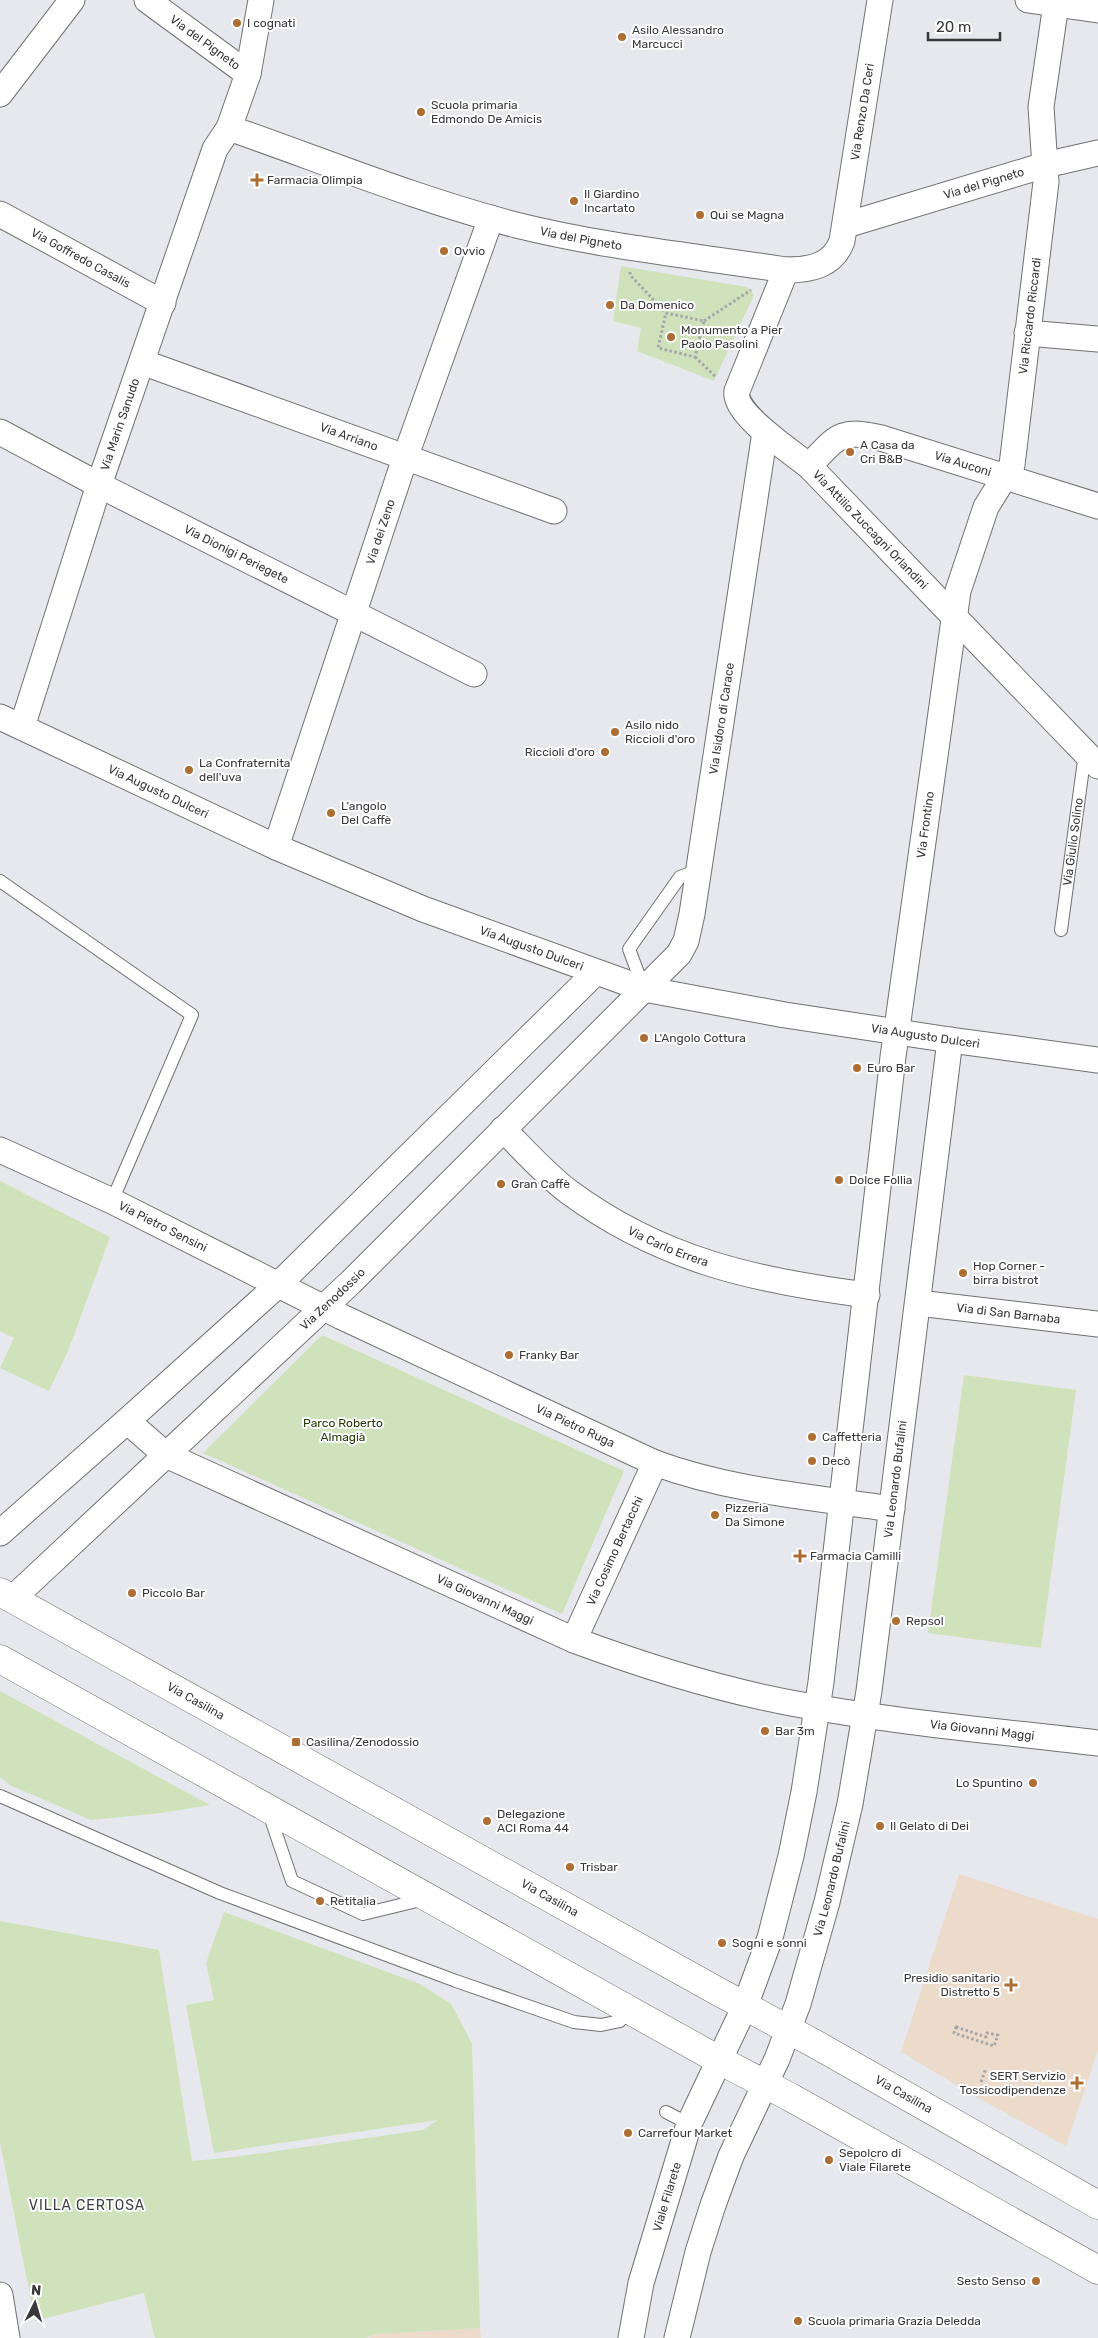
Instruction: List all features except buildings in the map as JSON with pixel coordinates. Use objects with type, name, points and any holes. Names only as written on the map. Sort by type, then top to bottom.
[{"type":"main road","name":"Via Casilina","points":[[6,1595],[789,2029],[1098,2205]]},
{"type":"main road","points":[[0,1658],[1098,2270]]},
{"type":"street","points":[[0,94],[72,0]]},
{"type":"street","name":"Via del Pigneto","points":[[147,0],[248,74],[229,128],[491,218],[538,230],[634,247],[786,270],[812,268],[831,259],[838,251],[846,225],[1045,165],[1098,153]]},
{"type":"street","points":[[248,74],[261,0]]},
{"type":"street","name":"Via Renzo Da Ceri","points":[[846,225],[880,0]]},
{"type":"street","points":[[1028,0],[1098,10]]},
{"type":"street","name":"Via Riccardo Riccardi","points":[[955,617],[958,592],[986,507],[1012,464],[1046,182],[1041,133],[1041,106],[1056,4]]},
{"type":"street","name":"Via Marin Sanudo","points":[[11,722],[99,485],[215,149],[229,128]]},
{"type":"street","name":"Via Goffredo Casalis","points":[[0,214],[163,304]]},
{"type":"street","name":"Via dei Zeno","points":[[276,847],[405,458],[491,218]]},
{"type":"street","name":"Via Attilio Zuccagni Orlandini","points":[[786,270],[736,395],[739,404],[765,432],[809,466],[1092,759]]},
{"type":"street","points":[[1027,332],[1098,339]]},
{"type":"street","name":"Via Arriano","points":[[142,362],[554,511]]},
{"type":"street","name":"Via Dionigi Periegete","points":[[0,432],[99,485],[474,674]]},
{"type":"street","name":"Via Isidoro di Carace","points":[[644,989],[674,960],[684,946],[692,914],[765,432]]},
{"type":"street","name":"Via Auconi","points":[[809,466],[839,436],[852,433],[881,438],[1098,506]]},
{"type":"street","name":"Via Frontino","points":[[897,1032],[930,781],[955,617]]},
{"type":"street","name":"Via Augusto Dulceri","points":[[11,722],[276,847],[423,909],[595,973],[644,989],[785,1015],[1098,1060]]},
{"type":"street","points":[[0,1533],[279,1284],[595,973]]},
{"type":"street","name":"Via Zenodossio","points":[[6,1595],[166,1455],[323,1308],[644,989]]},
{"type":"street","points":[[745,2006],[770,1938],[791,1856],[818,1707],[840,1501],[867,1294],[897,1032]]},
{"type":"street","name":"Via Leonardo Bufalini","points":[[765,2084],[789,2029],[814,1950],[835,1870],[866,1715],[950,1040]]},
{"type":"street","name":"Via Carlo Errera","points":[[503,1129],[568,1191],[624,1227],[670,1250],[744,1274],[792,1284],[867,1294]]},
{"type":"street","name":"Via Pietro Sensini","points":[[0,1150],[112,1201],[279,1284],[323,1308]]},
{"type":"street","name":"Via di San Barnaba","points":[[918,1303],[1098,1324]]},
{"type":"street","name":"Via Pietro Ruga","points":[[323,1308],[655,1463],[722,1483],[892,1509]]},
{"type":"street","name":"Via Giovanni Maggi","points":[[127,1421],[166,1455],[574,1640],[625,1659],[738,1691],[818,1707],[866,1715],[1098,1743]]},
{"type":"street","name":"Via Cosimo Bertacchi","points":[[574,1640],[655,1463]]},
{"type":"street","name":"Viale Filarete","points":[[630,2338],[641,2283],[689,2124],[745,2006]]},
{"type":"street","points":[[677,2338],[688,2288],[713,2205],[735,2148],[765,2084]]},
{"type":"street","points":[[0,2295],[8,2338]]},
{"type":"lane","name":"Via Giulio Solino","points":[[1061,930],[1092,759]]},
{"type":"lane","points":[[644,989],[630,949],[680,877],[699,870]]},
{"type":"lane","points":[[0,881],[192,1015],[112,1201]]},
{"type":"lane","points":[[0,1796],[220,1894],[456,1981],[574,2022],[601,2025],[620,2021],[627,2009]]},
{"type":"lane","points":[[268,1808],[292,1881],[363,1914],[430,1898]]},
{"type":"lane","points":[[666,2112],[689,2124]]},
{"type":"path","points":[[634,247],[630,275],[666,313],[704,322]]},
{"type":"path","points":[[696,356],[704,322],[753,289]]},
{"type":"path","points":[[666,313],[658,348],[696,356],[722,383]]},
{"type":"path","points":[[956,2026],[986,2037],[987,2033],[998,2036],[994,2046],[954,2033],[956,2026]]},
{"type":"path","points":[[981,2082],[986,2068]]},
{"type":"shaded area","name":"Presidio sanitario Distretto 5","points":[[959,1874],[1098,1919],[1098,2050],[1066,2146],[976,2097],[901,2052]]},
{"type":"shaded area","points":[[480,2328],[481,2338],[368,2338],[376,2334]]},
{"type":"green space","points":[[621,266],[747,287],[754,295],[714,381],[637,351],[641,328],[613,321]]},
{"type":"green space","points":[[0,1181],[110,1237],[68,1351],[49,1391],[0,1368],[14,1338],[0,1331]]},
{"type":"green space","name":"Parco Roberto Almagià","points":[[322,1335],[624,1471],[562,1614],[203,1453]]},
{"type":"green space","points":[[964,1375],[1076,1390],[1041,1648],[928,1633]]},
{"type":"green space","points":[[0,1691],[210,1805],[161,1813],[91,1820],[10,1785],[0,1777]]},
{"type":"green space","points":[[224,1912],[420,1984],[451,2004],[472,2043],[480,2328],[376,2334],[365,2338],[155,2338],[144,2293],[35,2321],[0,2142],[0,1921],[159,1950],[192,2161],[234,2157],[423,2130],[438,2120],[214,2153],[186,2005],[214,2000],[206,1963]]},
{"type":"place","name":"I cognati","points":[[237,23]]},
{"type":"place","name":"Asilo Alessandro Marcucci","points":[[622,37]]},
{"type":"place","name":"Scuola primaria Edmondo De Amicis","points":[[421,112]]},
{"type":"place","name":"Farmacia Olimpia","points":[[257,180]]},
{"type":"place","name":"Il Giardino Incartato","points":[[574,201]]},
{"type":"place","name":"Qui se Magna","points":[[700,215]]},
{"type":"place","name":"Ovvio","points":[[444,251]]},
{"type":"place","name":"Da Domenico","points":[[610,305]]},
{"type":"place","name":"Monumento a Pier Paolo Pasolini","points":[[671,337]]},
{"type":"place","name":"A Casa da Cri B&B","points":[[850,452]]},
{"type":"place","name":"Asilo nido Riccioli d'oro","points":[[615,732]]},
{"type":"place","name":"Riccioli d'oro","points":[[605,752]]},
{"type":"place","name":"La Confraternita dell'uva","points":[[189,770]]},
{"type":"place","name":"L'angolo Del Caffè","points":[[331,813]]},
{"type":"place","name":"L'Angolo Cottura","points":[[644,1038]]},
{"type":"place","name":"Euro Bar","points":[[857,1068]]},
{"type":"place","name":"Dolce Follia","points":[[839,1180]]},
{"type":"place","name":"Gran Caffè","points":[[501,1184]]},
{"type":"place","name":"Hop Corner - birra bistrot","points":[[963,1273]]},
{"type":"place","name":"Franky Bar","points":[[509,1355]]},
{"type":"place","name":"Caffetteria","points":[[812,1437]]},
{"type":"place","name":"Decò","points":[[812,1461]]},
{"type":"place","name":"Pizzeria Da Simone","points":[[715,1515]]},
{"type":"place","name":"Farmacia Camilli","points":[[800,1556]]},
{"type":"place","name":"Piccolo Bar","points":[[132,1593]]},
{"type":"place","name":"Repsol","points":[[896,1621]]},
{"type":"place","name":"Bar 3m","points":[[765,1731]]},
{"type":"place","name":"Casilina/Zenodossio","points":[[296,1742]]},
{"type":"place","name":"Lo Spuntino","points":[[1033,1783]]},
{"type":"place","name":"Delegazione ACI Roma 44","points":[[487,1821]]},
{"type":"place","name":"Il Gelato di Dei","points":[[880,1826]]},
{"type":"place","name":"Trisbar","points":[[570,1867]]},
{"type":"place","name":"Retitalia","points":[[320,1901]]},
{"type":"place","name":"Sogni e sonni","points":[[722,1943]]},
{"type":"place","name":"Presidio sanitario Distretto 5","points":[[1011,1985]]},
{"type":"place","name":"SERT Servizio Tossicodipendenze","points":[[1077,2083]]},
{"type":"place","name":"Carrefour Market","points":[[628,2133]]},
{"type":"place","name":"Sepolcro di Viale Filarete","points":[[829,2160]]},
{"type":"place","name":"Sesto Senso","points":[[1036,2281]]},
{"type":"place","name":"Scuola primaria Grazia Deledda","points":[[798,2321]]},
{"type":"district","name":"VILLA CERTOSA","points":[[87,2205]]}]
